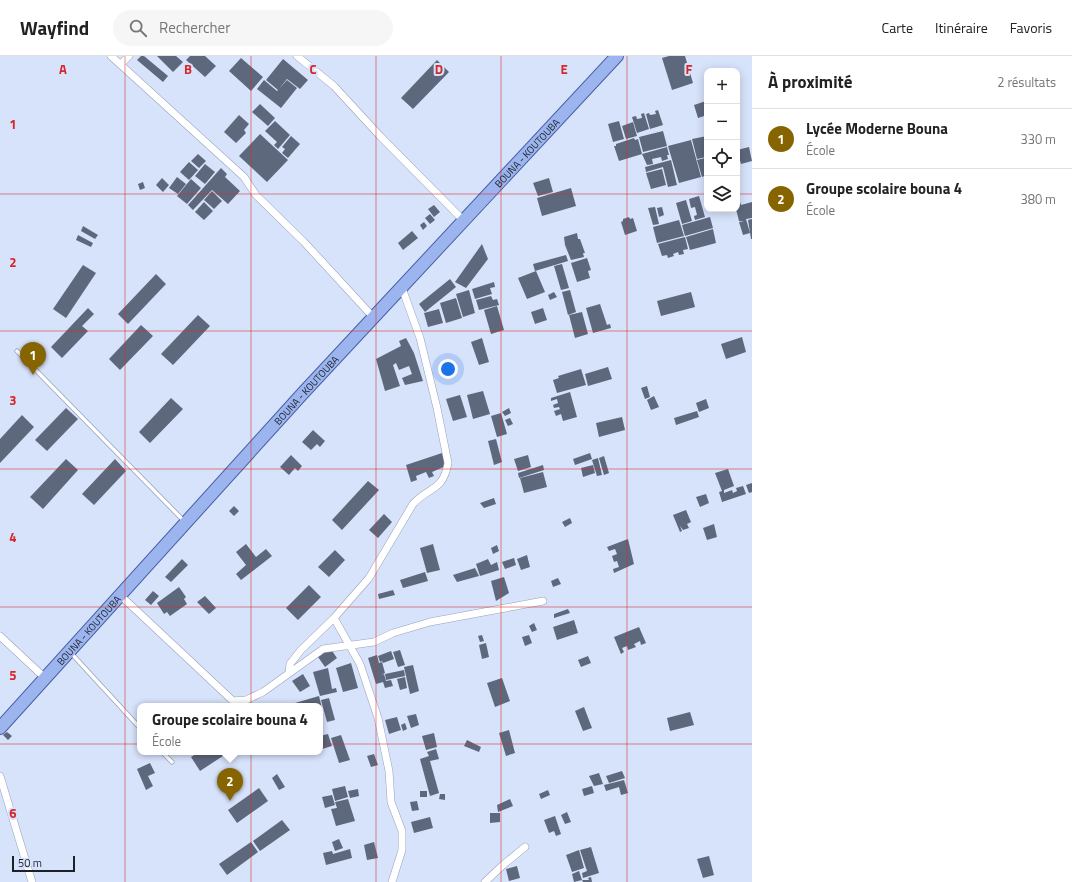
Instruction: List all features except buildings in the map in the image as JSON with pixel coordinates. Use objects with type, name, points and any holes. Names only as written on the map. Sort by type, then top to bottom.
[{"type":"main road","name":"BOUNA - KOUTOUBA","points":[[0,728],[185,522],[617,56]]},
{"type":"street","points":[[111,56],[244,177],[256,195],[304,242],[374,318]]},
{"type":"street","points":[[121,64],[129,56]]},
{"type":"street","points":[[297,56],[334,86],[380,136],[464,221]]},
{"type":"street","points":[[289,673],[290,664],[301,650],[334,618],[369,578],[413,504],[420,496],[439,486],[447,472],[448,463],[438,408],[420,338],[402,288]]},
{"type":"street","points":[[120,595],[233,701],[246,700],[263,692],[323,649],[374,642],[393,633],[430,622],[543,601]]},
{"type":"street","points":[[334,618],[360,664],[378,718],[389,771],[391,802],[402,831],[402,850],[392,882]]},
{"type":"street","points":[[0,636],[45,678]]},
{"type":"street","points":[[0,776],[32,882]]},
{"type":"street","points":[[485,882],[503,865],[526,847]]},
{"type":"lane","points":[[17,352],[185,522]]},
{"type":"lane","points":[[69,651],[137,725]]},
{"type":"lane","points":[[165,755],[172,762]]},
{"type":"place","name":"Lycée Moderne Bouna","points":[[33,375]]},
{"type":"place","name":"Groupe scolaire bouna 4","points":[[230,801]]}]
